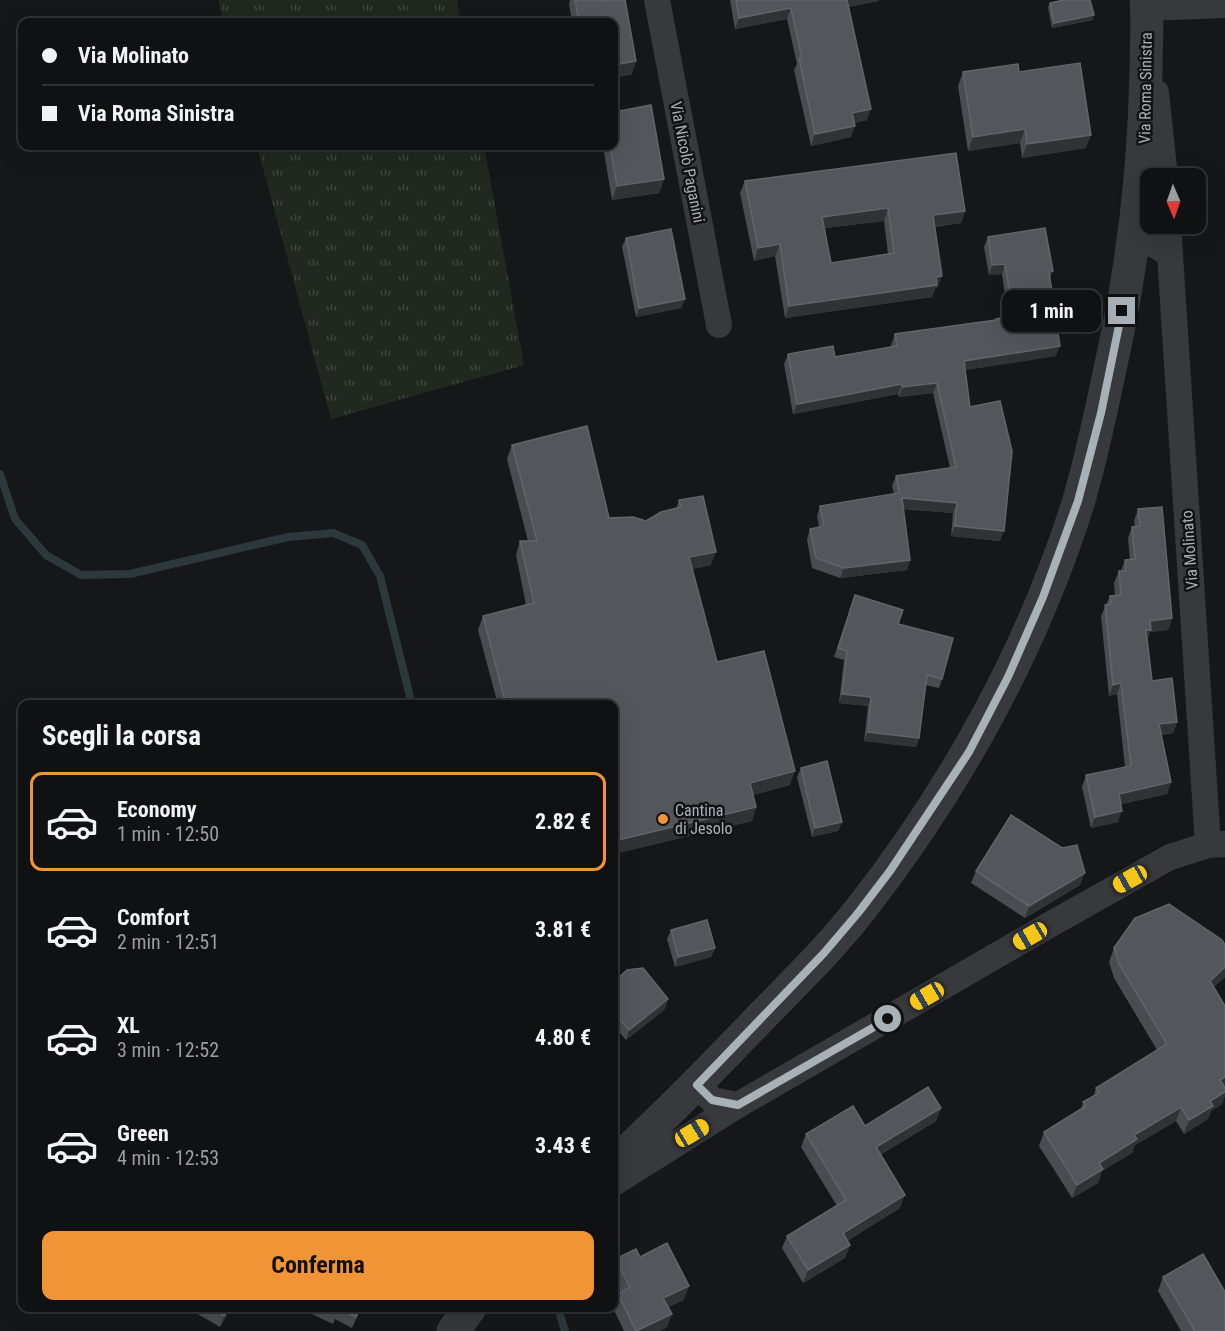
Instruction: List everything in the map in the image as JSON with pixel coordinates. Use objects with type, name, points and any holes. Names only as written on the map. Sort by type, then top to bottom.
[{"type":"street","name":"Via Nicolò Paganini","points":[[657,0],[719,325]]},
{"type":"street","points":[[1164,168],[1146,4],[1225,5]]},
{"type":"street","name":"Via Roma Sinistra","points":[[618,1159],[697,1085],[824,953],[890,871],[969,752],[1008,677],[1043,597],[1078,501],[1101,413],[1134,240],[1145,128],[1146,4]]},
{"type":"street","name":"Via Molinato","points":[[618,1180],[738,1105],[1170,857],[1216,845],[1169,234]]},
{"type":"street","points":[[1134,240],[1155,245],[1170,255]]},
{"type":"street","points":[[697,1085],[712,1100],[738,1105]]},
{"type":"street","points":[[453,1331],[467,1312]]},
{"type":"green space","points":[[218,0],[457,0],[460,18],[223,18]]},
{"type":"green space","points":[[258,150],[485,150],[524,365],[331,419]]},
{"type":"building","points":[[575,0],[625,0],[636,61],[618,64],[618,18],[578,18]]},
{"type":"building","points":[[736,0],[847,0],[871,109],[852,113],[855,126],[815,134],[791,8],[739,18]]},
{"type":"building","points":[[1064,0],[1090,0],[1094,15],[1054,23],[1050,3]]},
{"type":"building","points":[[1080,63],[1091,135],[1027,144],[1025,129],[973,137],[963,72],[1018,64],[1019,72]]},
{"type":"building","points":[[651,105],[664,179],[617,186],[611,150],[618,150],[618,111]]},
{"type":"building","points":[[956,153],[965,211],[933,215],[942,276],[936,277],[937,285],[789,306],[780,244],[758,248],[745,181]],"holes":[[[888,208],[894,253],[831,263],[822,217]]]},
{"type":"building","points":[[1045,228],[1053,271],[1049,272],[1060,346],[964,361],[970,407],[1000,401],[1012,451],[1004,531],[955,526],[957,503],[902,498],[910,560],[844,568],[816,558],[810,529],[824,526],[820,506],[899,493],[896,476],[956,467],[937,383],[902,387],[902,384],[797,404],[788,354],[833,346],[835,357],[897,346],[895,334],[1013,316],[1005,264],[992,265],[988,237]]},
{"type":"building","points":[[671,229],[685,299],[639,308],[626,238]]},
{"type":"building","points":[[587,426],[609,518],[633,517],[646,521],[661,512],[681,507],[679,500],[703,496],[716,552],[689,557],[717,662],[764,651],[795,771],[750,783],[756,807],[618,840],[618,700],[505,700],[483,616],[534,603],[520,541],[537,541],[512,445]]},
{"type":"building","points":[[1162,507],[1172,618],[1150,621],[1151,630],[1146,630],[1152,681],[1172,678],[1177,722],[1159,724],[1171,782],[1119,794],[1122,811],[1095,817],[1086,775],[1131,766],[1121,683],[1113,685],[1105,605],[1111,604],[1110,596],[1121,595],[1119,571],[1126,571],[1125,560],[1135,559],[1132,527],[1140,526],[1138,509]]},
{"type":"building","points":[[855,595],[903,610],[898,624],[953,638],[942,679],[927,675],[919,738],[868,732],[871,697],[842,694],[847,651],[838,648]]},
{"type":"building","points":[[827,761],[842,822],[815,828],[801,768]]},
{"type":"building","points":[[1011,815],[1062,848],[1077,845],[1085,873],[1029,906],[976,871]]},
{"type":"building","points":[[1169,904],[1222,940],[1225,945],[1225,967],[1210,981],[1225,1006],[1225,1077],[1220,1080],[1225,1092],[1210,1101],[1213,1106],[1189,1120],[1181,1107],[1134,1135],[1137,1139],[1099,1163],[1103,1169],[1077,1185],[1044,1132],[1086,1106],[1083,1102],[1099,1093],[1096,1088],[1167,1044],[1119,964],[1114,948],[1135,918]]},
{"type":"building","points":[[707,920],[715,948],[678,957],[671,930]]},
{"type":"building","points":[[643,968],[668,999],[629,1030],[618,1018],[618,978],[627,970]]},
{"type":"building","points":[[928,1087],[941,1108],[876,1147],[905,1195],[843,1233],[850,1245],[808,1270],[787,1236],[846,1200],[806,1134],[853,1106],[865,1126]]},
{"type":"building","points":[[667,1243],[689,1286],[663,1298],[672,1314],[636,1331],[618,1294],[630,1287],[618,1265],[618,1258],[636,1249],[640,1257]]},
{"type":"building","points":[[1203,1254],[1225,1292],[1225,1331],[1195,1331],[1163,1277]]},
{"type":"building","points":[[345,1312],[358,1312],[356,1317]]},
{"type":"waterway","points":[[0,474],[15,519],[46,555],[81,575],[130,574],[288,537],[333,533],[362,545],[380,576],[411,700]]},
{"type":"waterway","points":[[559,1312],[565,1331]]},
{"type":"place","name":"Cantina di Jesolo","points":[[663,819]]},
{"type":"route","points":[[888,1019],[738,1105],[712,1100],[697,1085],[824,953],[858,913],[890,871],[969,752],[1008,677],[1043,597],[1078,501],[1101,413],[1122,311]]}]
